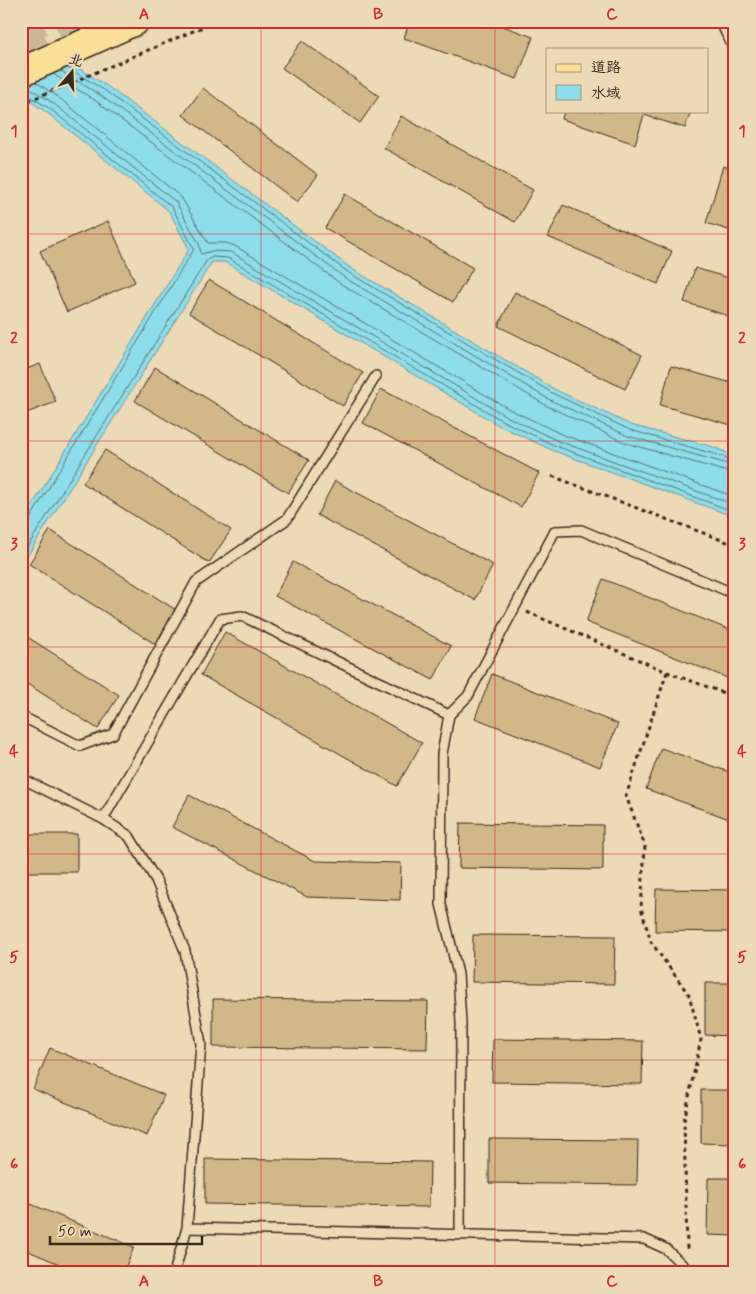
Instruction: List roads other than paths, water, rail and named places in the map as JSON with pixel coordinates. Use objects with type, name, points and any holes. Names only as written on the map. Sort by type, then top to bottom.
[{"type":"main road","points":[[21,72],[134,21]]},
{"type":"lane","points":[[720,21],[735,51]]},
{"type":"lane","points":[[21,716],[80,746],[114,734],[196,582],[287,519],[376,376]]},
{"type":"lane","points":[[460,1235],[462,1024],[458,974],[441,904],[442,754],[449,715],[468,696],[555,531],[581,530],[735,594]]},
{"type":"lane","points":[[103,819],[220,619],[242,616],[449,715]]},
{"type":"lane","points":[[21,778],[103,819],[130,836],[156,880],[185,951],[201,1044],[187,1228],[174,1273]]},
{"type":"lane","points":[[187,1228],[644,1239],[666,1249],[688,1269]]},
{"type":"water","points":[[21,32],[107,86],[352,269],[556,390],[631,425],[710,446],[735,456],[735,517],[554,451],[500,426],[225,262],[212,262],[21,566],[21,524],[189,249],[169,211],[46,112],[21,95]]},
{"type":"tunnel","points":[[21,30],[42,21]]},
{"type":"tunnel","points":[[21,52],[94,21]]}]
